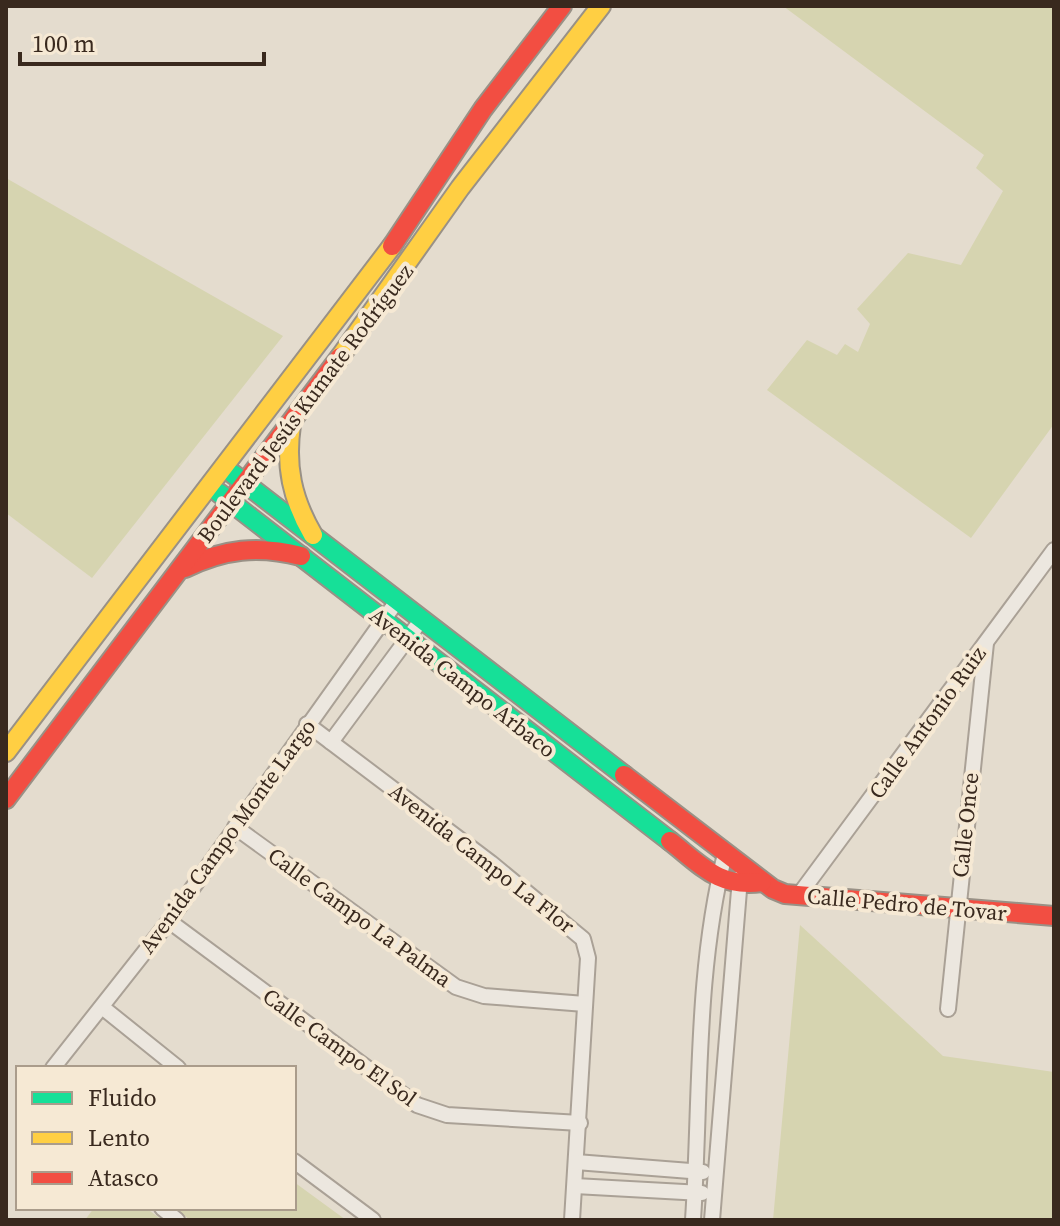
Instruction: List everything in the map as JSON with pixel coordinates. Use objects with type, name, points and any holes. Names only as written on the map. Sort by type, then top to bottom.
[{"type":"main road","name":"Boulevard Jesús Kumate Rodríguez","points":[[6,752],[413,219],[483,109],[562,6]]},
{"type":"main road","name":"Boulevard Jesús Kumate Rodríguez","points":[[6,799],[292,422],[506,128],[601,6]]},
{"type":"main road","points":[[483,109],[506,128]]},
{"type":"main road","points":[[292,422],[286,453],[287,474],[298,510],[313,535]]},
{"type":"main road","name":"Avenida Campo Arbaco","points":[[223,465],[762,882]]},
{"type":"main road","name":"Avenida Campo Arbaco","points":[[208,485],[719,879],[739,885]]},
{"type":"main road","points":[[179,571],[214,553],[247,546],[275,548],[301,556]]},
{"type":"main road","points":[[739,885],[762,882]]},
{"type":"main road","name":"Calle Pedro de Tovar","points":[[762,882],[785,894],[1054,916]]},
{"type":"street","name":"Calle Antonio Ruiz","points":[[799,895],[1054,550]]},
{"type":"street","name":"Avenida Campo Monte Largo","points":[[55,1066],[169,921],[397,601]]},
{"type":"street","points":[[331,742],[422,619]]},
{"type":"street","name":"Calle Once","points":[[948,1009],[986,642]]},
{"type":"street","name":"Avenida Campo La Flor","points":[[307,724],[579,934],[588,958],[572,1220]]},
{"type":"street","name":"Calle Campo La Palma","points":[[235,827],[456,987],[484,996],[585,1004]]},
{"type":"street","points":[[693,1220],[705,987],[725,854]]},
{"type":"street","points":[[712,1220],[741,866]]},
{"type":"street","name":"Calle Campo El Sol","points":[[169,921],[417,1105],[447,1115],[580,1123]]},
{"type":"street","points":[[102,1007],[176,1066]]},
{"type":"street","points":[[296,1162],[373,1220]]},
{"type":"street","points":[[576,1162],[716,1174]]},
{"type":"street","points":[[575,1186],[714,1195]]},
{"type":"shaded area","points":[[783,6],[1054,6],[1054,424],[971,538],[767,390],[807,340],[837,355],[845,344],[858,352],[870,324],[857,309],[908,253],[961,265],[1003,191],[976,168],[984,155]]},
{"type":"shaded area","points":[[6,178],[283,336],[92,578],[6,513]]},
{"type":"shaded area","points":[[800,925],[943,1056],[1054,1072],[1054,1220],[773,1220]]},
{"type":"shaded area","points":[[296,1183],[346,1220],[190,1220],[178,1210],[296,1210]]},
{"type":"shaded area","points":[[92,1210],[149,1210],[162,1220],[85,1220]]},
{"type":"traffic: fast","points":[[233,474],[624,775]]},
{"type":"traffic: fast","points":[[219,493],[670,841]]},
{"type":"traffic: slow","points":[[340,357],[460,188],[601,6]]},
{"type":"traffic: slow","points":[[6,752],[392,246]]},
{"type":"traffic: slow","points":[[291,425],[289,454],[292,482],[313,535]]},
{"type":"traffic: jam","points":[[392,246],[483,109],[562,6]]},
{"type":"traffic: jam","points":[[6,799],[340,357]]},
{"type":"traffic: jam","points":[[185,568],[242,551],[301,556]]},
{"type":"traffic: jam","points":[[624,775],[773,889],[785,894],[1054,916]]},
{"type":"traffic: jam","points":[[670,841],[702,867],[722,878],[734,882],[762,882]]}]
